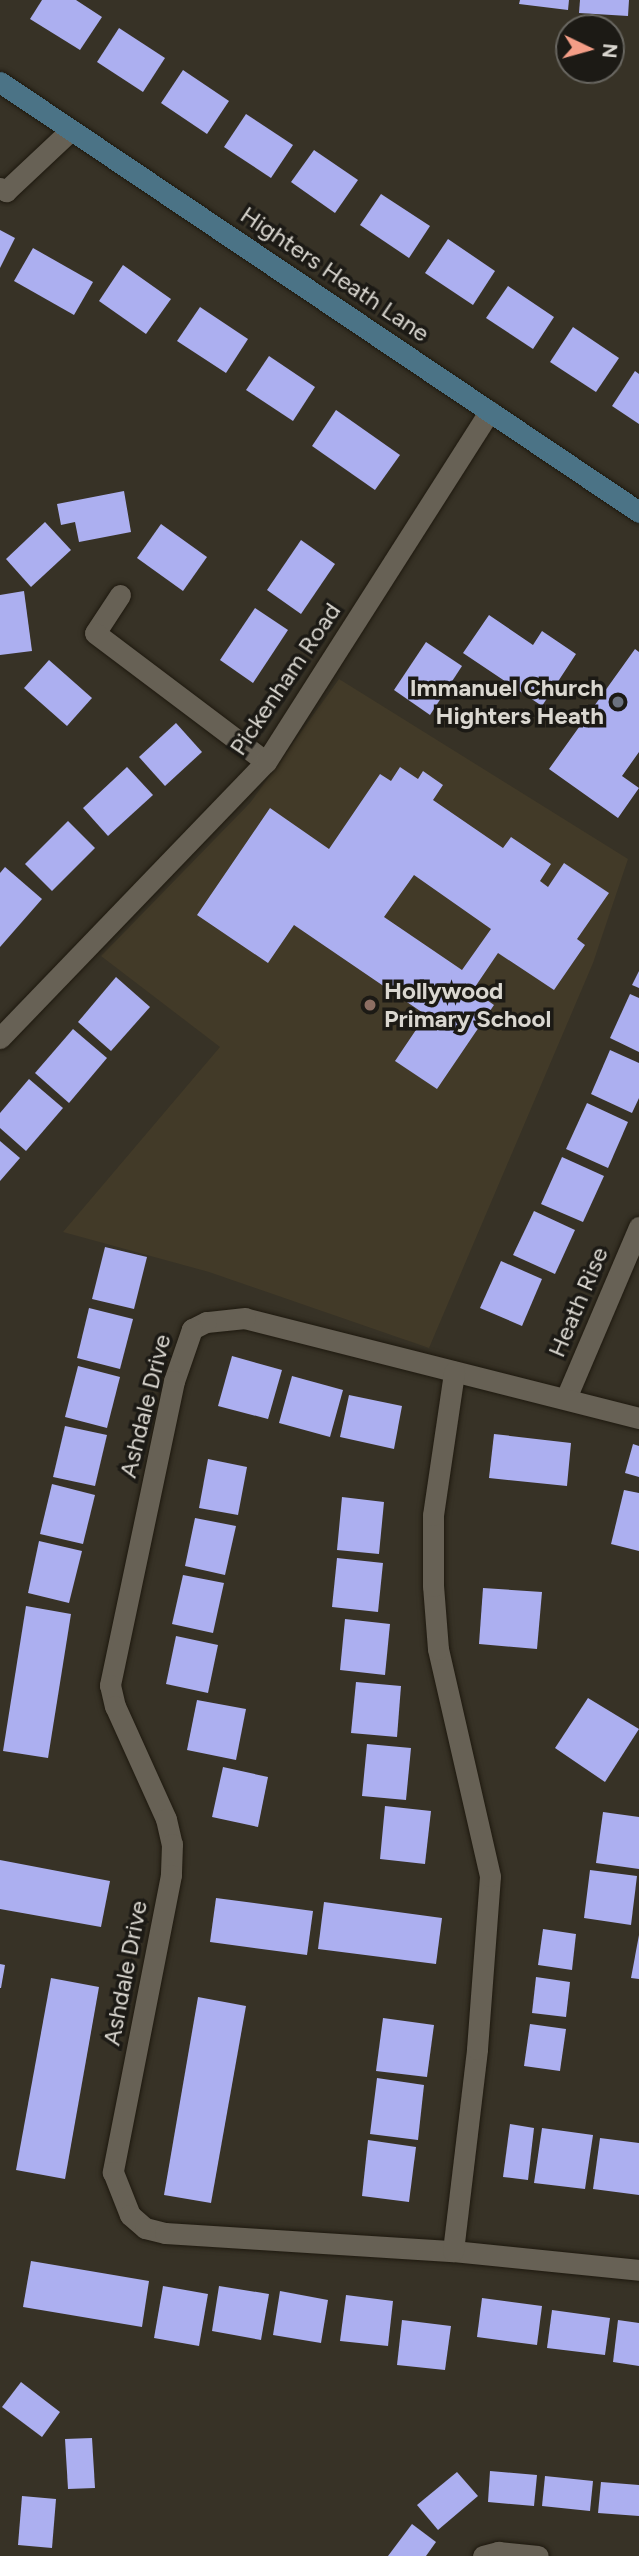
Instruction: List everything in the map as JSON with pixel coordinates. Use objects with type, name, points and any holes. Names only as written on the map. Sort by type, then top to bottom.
[{"type":"street","name":"Highters Heath Lane","points":[[0,82],[639,512]]},
{"type":"street","points":[[0,188],[6,191],[70,131]]},
{"type":"street","name":"Pickenham Road","points":[[0,1038],[266,762],[490,411]]},
{"type":"street","points":[[120,595],[95,633],[266,762]]},
{"type":"street","name":"Heath Rise","points":[[566,1398],[639,1227]]},
{"type":"street","name":"Ashdale Drive","points":[[453,2251],[165,2233],[145,2228],[130,2215],[113,2172],[172,1875],[172,1844],[166,1819],[115,1706],[110,1685],[174,1381],[192,1329],[206,1322],[245,1318],[454,1372]]},
{"type":"street","points":[[639,1418],[454,1372],[433,1515],[433,1586],[438,1649],[490,1876],[477,2049],[453,2251],[639,2270]]},
{"type":"street","points":[[483,2556],[498,2552],[538,2556]]},
{"type":"shaded area","name":"Hollywood Primary School","points":[[339,679],[628,859],[593,963],[429,1348],[209,1272],[63,1232],[220,1047],[101,956],[250,803]]},
{"type":"building","points":[[42,0],[76,0],[102,17],[80,50],[30,19]]},
{"type":"building","points":[[520,0],[569,0],[568,10],[519,4]]},
{"type":"building","points":[[580,0],[629,0],[628,16],[579,13]]},
{"type":"building","points":[[119,28],[165,58],[143,92],[97,62]]},
{"type":"building","points":[[183,70],[229,101],[207,134],[161,103]]},
{"type":"building","points":[[246,114],[293,145],[271,178],[224,147]]},
{"type":"building","points":[[314,150],[358,180],[335,213],[291,182]]},
{"type":"building","points":[[381,194],[430,226],[409,258],[360,225]]},
{"type":"building","points":[[0,230],[15,238],[0,268]]},
{"type":"building","points":[[448,239],[495,271],[473,305],[425,273]]},
{"type":"building","points":[[33,248],[93,282],[74,315],[14,281]]},
{"type":"building","points":[[123,265],[171,299],[146,334],[99,301]]},
{"type":"building","points":[[508,286],[554,317],[533,349],[486,318]]},
{"type":"building","points":[[200,307],[248,339],[226,373],[177,341]]},
{"type":"building","points":[[573,327],[619,358],[596,392],[550,362]]},
{"type":"building","points":[[269,356],[315,387],[293,421],[246,390]]},
{"type":"building","points":[[635,371],[639,374],[639,424],[612,406]]},
{"type":"building","points":[[336,410],[400,455],[375,490],[312,446]]},
{"type":"building","points":[[124,491],[131,532],[79,542],[75,522],[61,525],[57,504]]},
{"type":"building","points":[[45,522],[71,550],[31,587],[6,559]]},
{"type":"building","points":[[161,524],[207,557],[183,591],[137,558]]},
{"type":"building","points":[[301,540],[335,564],[301,614],[267,590]]},
{"type":"building","points":[[24,591],[32,651],[0,655],[0,595]]},
{"type":"building","points":[[255,608],[288,630],[253,683],[220,660]]},
{"type":"building","points":[[489,615],[533,645],[542,631],[576,654],[542,706],[463,653]]},
{"type":"building","points":[[426,642],[462,666],[430,715],[394,690]]},
{"type":"building","name":"Immanuel Church Highters Heath","points":[[635,649],[639,652],[639,752],[622,776],[639,788],[618,818],[549,769]]},
{"type":"building","points":[[49,660],[92,698],[67,726],[24,688]]},
{"type":"building","points":[[176,723],[202,752],[165,786],[139,757]]},
{"type":"building","points":[[127,767],[153,795],[108,836],[83,808]]},
{"type":"building","points":[[400,767],[418,779],[423,771],[443,785],[433,800],[503,848],[511,837],[551,864],[540,881],[548,887],[564,863],[609,893],[577,939],[585,945],[554,990],[498,953],[473,990],[494,1005],[437,1089],[395,1061],[426,1015],[294,925],[268,963],[197,915],[270,808],[329,849],[380,774],[391,781]],"holes":[[[414,875],[491,929],[462,970],[384,917]]]},
{"type":"building","points":[[68,821],[95,848],[52,891],[25,864]]},
{"type":"building","points":[[5,867],[42,899],[0,947],[0,873]]},
{"type":"building","points":[[639,971],[639,988],[632,985]]},
{"type":"building","points":[[116,977],[150,1007],[111,1051],[78,1022]]},
{"type":"building","points":[[630,994],[639,998],[639,1052],[610,1038]]},
{"type":"building","points":[[73,1029],[107,1058],[69,1103],[35,1073]]},
{"type":"building","points":[[610,1050],[639,1063],[639,1098],[632,1113],[591,1094]]},
{"type":"building","points":[[29,1079],[63,1108],[26,1151],[0,1128],[0,1113]]},
{"type":"building","points":[[587,1103],[628,1122],[608,1168],[566,1149]]},
{"type":"building","points":[[0,1141],[20,1158],[0,1181]]},
{"type":"building","points":[[562,1157],[604,1176],[583,1222],[541,1204]]},
{"type":"building","points":[[534,1211],[575,1230],[555,1274],[513,1255]]},
{"type":"building","points":[[105,1247],[147,1257],[134,1309],[92,1299]]},
{"type":"building","points":[[501,1261],[542,1279],[522,1326],[480,1308]]},
{"type":"building","points":[[89,1308],[133,1319],[120,1369],[77,1358]]},
{"type":"building","points":[[232,1356],[282,1370],[268,1419],[218,1406]]},
{"type":"building","points":[[78,1366],[120,1377],[107,1428],[65,1417]]},
{"type":"building","points":[[292,1376],[343,1390],[330,1437],[279,1423]]},
{"type":"building","points":[[349,1395],[402,1406],[394,1449],[340,1437]]},
{"type":"building","points":[[65,1426],[107,1435],[95,1486],[53,1477]]},
{"type":"building","points":[[494,1434],[571,1443],[567,1486],[489,1478]]},
{"type":"building","points":[[633,1444],[639,1446],[639,1477],[625,1473]]},
{"type":"building","points":[[208,1459],[247,1467],[238,1515],[199,1508]]},
{"type":"building","points":[[52,1484],[95,1495],[83,1544],[40,1534]]},
{"type":"building","points":[[624,1490],[639,1493],[639,1551],[611,1544]]},
{"type":"building","points":[[342,1497],[384,1502],[379,1554],[337,1550]]},
{"type":"building","points":[[195,1518],[236,1526],[225,1575],[185,1566]]},
{"type":"building","points":[[39,1541],[82,1551],[69,1603],[28,1593]]},
{"type":"building","points":[[337,1558],[383,1563],[378,1612],[332,1607]]},
{"type":"building","points":[[183,1575],[224,1583],[213,1633],[172,1624]]},
{"type":"building","points":[[483,1588],[542,1592],[537,1649],[479,1644]]},
{"type":"building","points":[[26,1606],[71,1614],[48,1758],[3,1751]]},
{"type":"building","points":[[345,1619],[390,1624],[385,1675],[340,1670]]},
{"type":"building","points":[[176,1636],[218,1645],[208,1693],[166,1684]]},
{"type":"building","points":[[356,1682],[401,1686],[397,1737],[351,1733]]},
{"type":"building","points":[[588,1698],[639,1729],[605,1782],[555,1748]]},
{"type":"building","points":[[197,1700],[246,1709],[236,1760],[187,1750]]},
{"type":"building","points":[[367,1744],[411,1748],[406,1800],[362,1796]]},
{"type":"building","points":[[223,1767],[268,1777],[258,1827],[212,1817]]},
{"type":"building","points":[[385,1806],[431,1811],[425,1864],[380,1859]]},
{"type":"building","points":[[603,1812],[639,1817],[639,1869],[596,1863]]},
{"type":"building","points":[[0,1860],[110,1881],[101,1927],[0,1909]]},
{"type":"building","points":[[590,1870],[637,1876],[631,1925],[584,1918]]},
{"type":"building","points":[[216,1898],[313,1911],[307,1955],[210,1942]]},
{"type":"building","points":[[324,1902],[442,1918],[436,1964],[318,1949]]},
{"type":"building","points":[[543,1929],[576,1934],[572,1970],[538,1965]]},
{"type":"building","points":[[639,1935],[639,1979],[631,1978]]},
{"type":"building","points":[[0,1964],[5,1965],[1,1988],[0,1988]]},
{"type":"building","points":[[536,1977],[570,1982],[566,2017],[532,2013]]},
{"type":"building","points":[[51,1978],[99,1987],[65,2179],[16,2170]]},
{"type":"building","points":[[198,1997],[246,2006],[211,2203],[164,2195]]},
{"type":"building","points":[[383,2018],[434,2025],[427,2077],[376,2071]]},
{"type":"building","points":[[530,2024],[566,2029],[560,2071],[524,2066]]},
{"type":"building","points":[[377,2078],[424,2085],[418,2140],[370,2134]]},
{"type":"building","points":[[510,2124],[534,2128],[528,2180],[503,2177]]},
{"type":"building","points":[[542,2128],[593,2135],[585,2189],[534,2183]]},
{"type":"building","points":[[600,2138],[639,2143],[639,2195],[593,2189]]},
{"type":"building","points":[[368,2140],[416,2147],[409,2202],[362,2196]]},
{"type":"building","points":[[31,2261],[149,2281],[142,2327],[23,2307]]},
{"type":"building","points":[[163,2286],[208,2294],[199,2346],[154,2338]]},
{"type":"building","points":[[219,2286],[269,2294],[261,2340],[212,2331]]},
{"type":"building","points":[[280,2291],[328,2300],[321,2343],[273,2335]]},
{"type":"building","points":[[346,2295],[393,2301],[388,2346],[340,2341]]},
{"type":"building","points":[[482,2298],[542,2306],[537,2345],[477,2337]]},
{"type":"building","points":[[552,2310],[610,2318],[605,2355],[547,2348]]},
{"type":"building","points":[[402,2320],[451,2326],[445,2370],[397,2365]]},
{"type":"building","points":[[618,2320],[639,2323],[639,2366],[613,2362]]},
{"type":"building","points":[[21,2382],[60,2412],[42,2437],[2,2407]]},
{"type":"building","points":[[92,2438],[95,2488],[68,2489],[65,2439]]},
{"type":"building","points":[[490,2471],[537,2475],[534,2506],[488,2502]]},
{"type":"building","points":[[457,2472],[478,2496],[438,2530],[417,2505]]},
{"type":"building","points":[[545,2476],[593,2481],[590,2511],[542,2506]]},
{"type":"building","points":[[601,2482],[639,2485],[639,2516],[598,2513]]},
{"type":"building","points":[[22,2496],[56,2499],[52,2548],[18,2545]]},
{"type":"building","points":[[412,2524],[436,2542],[426,2556],[388,2556]]},
{"type":"place","name":"Immanuel Church Highters Heath","points":[[618,702]]},
{"type":"place","name":"Hollywood Primary School","points":[[370,1005]]}]
